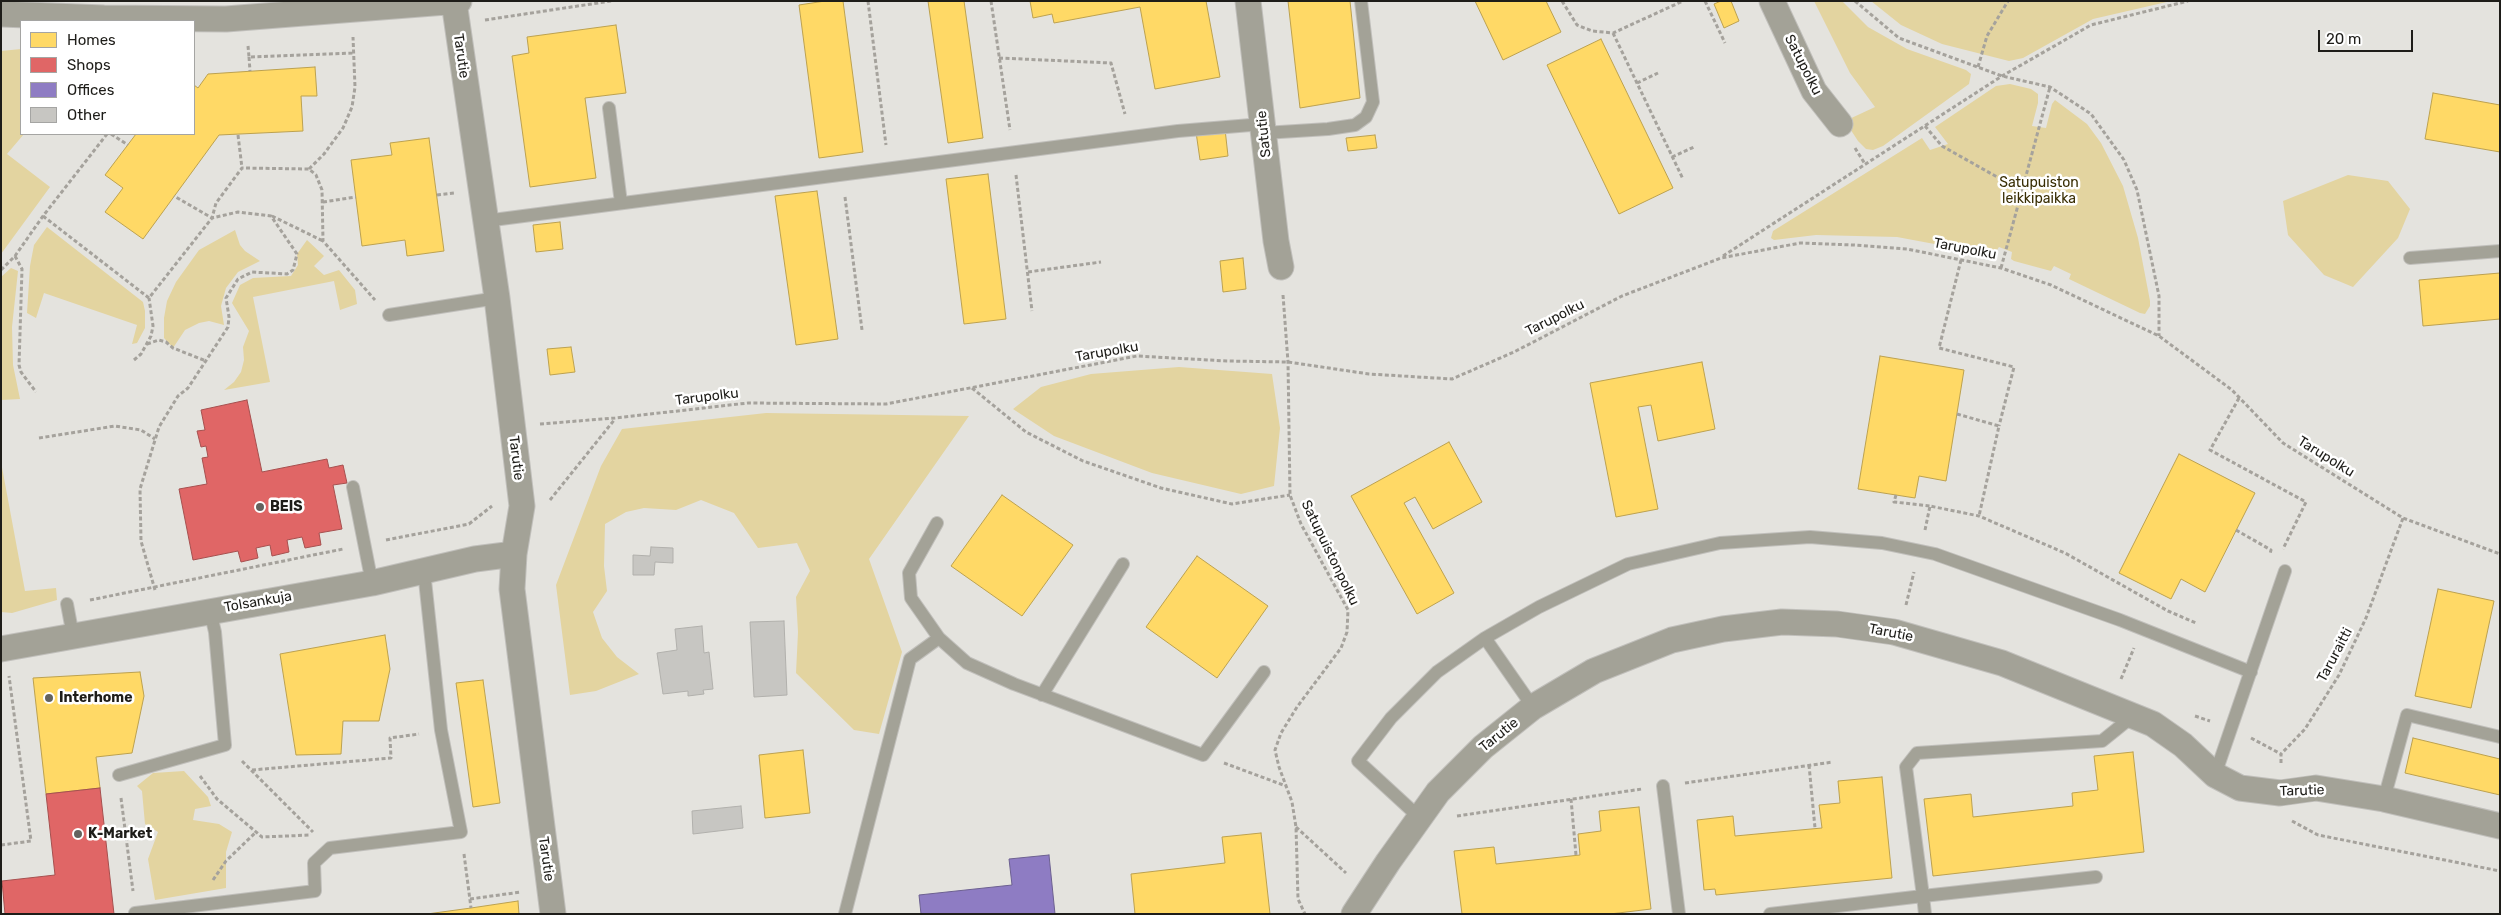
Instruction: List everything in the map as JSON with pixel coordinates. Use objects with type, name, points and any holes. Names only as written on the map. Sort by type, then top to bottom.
[{"type":"street","points":[[1,14],[104,18],[226,19],[459,1]]},
{"type":"street","name":"Satutie","points":[[1248,1],[1276,240],[1281,267]]},
{"type":"street","name":"Satupolku","points":[[1772,1],[1814,91],[1840,124]]},
{"type":"street","name":"Tarutie","points":[[454,2],[497,298],[522,506],[514,554],[512,589],[553,914]]},
{"type":"street","name":"Tolsankuja","points":[[1,649],[372,583],[514,554]]},
{"type":"street","name":"Tarutie","points":[[1357,913],[1438,792],[1483,747],[1533,707],[1594,670],[1672,640],[1723,629],[1782,622],[1837,624],[1894,632],[2002,663],[2153,724],[2183,745],[2215,775],[2240,788],[2280,793],[2316,788],[2384,799],[2500,826]]},
{"type":"lane","points":[[486,221],[1131,137],[1264,128],[1328,130],[1355,125],[1366,118],[1373,102],[1361,1]]},
{"type":"lane","points":[[609,108],[621,203]]},
{"type":"lane","points":[[2410,258],[2500,251]]},
{"type":"lane","points":[[389,315],[497,298]]},
{"type":"lane","points":[[353,487],[372,583]]},
{"type":"lane","points":[[937,523],[908,573],[911,598],[939,638],[967,663],[1042,695],[1203,755],[1264,672]]},
{"type":"lane","points":[[1420,818],[1358,761],[1391,718],[1437,672],[1485,638],[1539,607],[1628,564],[1720,543],[1810,537],[1882,543],[1920,550],[2142,629],[2251,672]]},
{"type":"lane","points":[[1042,695],[1123,564]]},
{"type":"lane","points":[[135,913],[315,891],[314,863],[330,848],[461,832],[442,730],[424,571]]},
{"type":"lane","points":[[2215,775],[2285,572]]},
{"type":"lane","points":[[67,604],[73,636]]},
{"type":"lane","points":[[119,775],[225,745],[215,632],[210,611]]},
{"type":"lane","points":[[845,914],[910,659],[939,638]]},
{"type":"lane","points":[[1485,638],[1533,707]]},
{"type":"lane","points":[[2384,799],[2406,715],[2500,737]]},
{"type":"lane","points":[[1925,914],[1906,768],[1917,754],[2102,741],[2133,716]]},
{"type":"lane","points":[[1663,786],[1679,914]]},
{"type":"lane","points":[[1770,914],[2096,877]]},
{"type":"path","points":[[868,1],[889,168]]},
{"type":"path","points":[[1562,1],[1577,25],[1592,31],[1613,33],[1683,1]]},
{"type":"path","points":[[1705,1],[1725,43]]},
{"type":"path","points":[[1855,1],[1899,38],[2002,76],[2050,87],[2091,114],[2124,160],[2137,190],[2159,296],[2159,336]]},
{"type":"path","points":[[1978,67],[1987,36],[2008,1]]},
{"type":"path","points":[[1721,258],[2002,76],[2091,25],[2188,1]]},
{"type":"path","points":[[1613,33],[1683,180]]},
{"type":"path","points":[[309,169],[324,154],[343,128],[352,107],[355,87],[353,36]]},
{"type":"path","points":[[247,41],[250,71]]},
{"type":"path","points":[[249,58],[354,53]]},
{"type":"path","points":[[999,58],[1111,63],[1131,137]]},
{"type":"path","points":[[1637,83],[1658,73]]},
{"type":"path","points":[[2001,268],[2050,87]]},
{"type":"path","points":[[1924,126],[1942,146],[2022,191]]},
{"type":"path","points":[[1,270],[14,256],[106,135]]},
{"type":"path","points":[[113,135],[128,145]]},
{"type":"path","points":[[149,298],[212,218],[216,203],[242,168],[238,135]]},
{"type":"path","points":[[1672,157],[1694,147]]},
{"type":"path","points":[[242,168],[309,169],[316,175],[322,190],[323,241]]},
{"type":"path","points":[[842,175],[862,330]]},
{"type":"path","points":[[437,196],[458,193]]},
{"type":"path","points":[[174,196],[212,218],[238,212],[271,216],[323,241],[389,315]]},
{"type":"path","points":[[323,202],[356,197]]},
{"type":"path","points":[[43,216],[149,298],[153,326],[147,345],[134,360]]},
{"type":"path","points":[[164,619],[141,541],[140,490],[159,427],[178,396],[188,388],[228,328],[229,316],[226,298],[238,279],[252,272],[287,274],[293,270],[297,254],[271,216]]},
{"type":"path","name":"Tarupolku","points":[[538,424],[615,418],[748,403],[886,404],[1137,356],[1288,362],[1368,374],[1452,379],[1514,352],[1622,296],[1721,258],[1800,243],[1907,249],[2001,268],[2051,285],[2159,336],[2232,390],[2283,443],[2403,518],[2500,554]]},
{"type":"path","points":[[14,256],[22,269],[19,366],[21,372],[36,392]]},
{"type":"path","points":[[1961,260],[1939,348],[2014,367],[1979,516]]},
{"type":"path","points":[[1028,272],[1100,262]]},
{"type":"path","name":"Satupuistonpolku","points":[[1281,267],[1288,362],[1290,495],[1301,524],[1348,610],[1347,632],[1341,648],[1281,733],[1275,750],[1292,802],[1296,827],[1298,899],[1305,914]]},
{"type":"path","points":[[147,345],[159,340],[166,342],[173,348],[206,361]]},
{"type":"path","points":[[972,388],[1026,432],[1084,461],[1161,488],[1232,504],[1290,495]]},
{"type":"path","points":[[2240,398],[2210,450],[2306,502],[2280,554]]},
{"type":"path","points":[[1957,414],[1999,426]]},
{"type":"path","points":[[548,503],[615,418]]},
{"type":"path","points":[[39,438],[116,426],[142,430],[155,439]]},
{"type":"path","points":[[1896,495],[1894,502],[1930,506],[1979,516],[2065,553],[2168,610],[2203,626]]},
{"type":"path","points":[[1904,613],[1930,506]]},
{"type":"path","name":"Taruraitti","points":[[2281,754],[2305,729],[2339,675],[2366,618],[2403,518]]},
{"type":"path","points":[[67,604],[469,524]]},
{"type":"path","points":[[2236,530],[2271,550],[2268,559]]},
{"type":"path","points":[[2118,687],[2142,629]]},
{"type":"path","points":[[1,845],[31,841],[10,681]]},
{"type":"path","points":[[2192,714],[2232,730],[2281,754],[2280,793],[2288,818],[2299,826],[2318,835],[2500,871]]},
{"type":"path","points":[[252,770],[391,758],[390,738],[442,730]]},
{"type":"path","points":[[186,756],[217,799],[262,837],[316,835],[225,745]]},
{"type":"path","points":[[1203,755],[1286,786]]},
{"type":"path","points":[[1420,818],[1441,818],[1833,762]]},
{"type":"path","points":[[1809,765],[1815,828]]},
{"type":"path","points":[[119,775],[135,913]]},
{"type":"path","points":[[1570,799],[1576,855]]},
{"type":"path","points":[[1296,827],[1352,878]]},
{"type":"path","points":[[196,906],[226,861],[256,832]]},
{"type":"path","points":[[461,832],[471,908]]},
{"type":"path","points":[[470,899],[525,891]]},
{"type":"green space","points":[[1814,1],[1842,1],[1868,27],[1907,49],[1966,70],[1971,74],[1969,84],[1883,146],[1873,150],[1866,149],[1858,141],[1845,121],[1875,107],[1850,73]]},
{"type":"green space","points":[[1871,1],[2171,1],[2093,19],[2023,58],[2009,61],[1942,44],[1901,25]]},
{"type":"green space","points":[[20,49],[20,135],[23,135],[7,154],[50,187],[1,254],[1,51]]},
{"type":"green space","name":"Satupuiston leikkipaikka","points":[[2010,84],[2031,89],[2038,94],[2038,103],[2032,126],[2046,128],[2052,104],[2055,100],[2087,124],[2101,143],[2123,186],[2138,238],[2150,301],[2150,306],[2145,314],[2069,279],[2071,274],[2054,266],[2051,271],[2014,261],[2011,259],[2012,252],[1999,247],[1994,254],[1988,254],[1897,237],[1816,235],[1774,240],[1771,238],[1773,231],[1922,138],[1930,150],[1948,144],[1935,127],[1996,86]]},
{"type":"green space","points":[[2348,175],[2388,181],[2410,209],[2398,238],[2353,287],[2324,275],[2288,235],[2283,201]]},
{"type":"green space","points":[[47,227],[143,302],[145,328],[137,343],[132,344],[137,325],[44,293],[36,318],[27,313],[30,266],[34,245]]},
{"type":"green space","points":[[235,230],[240,245],[245,251],[260,261],[238,272],[226,288],[221,306],[224,325],[209,321],[199,323],[185,330],[173,348],[164,338],[164,318],[167,301],[176,282],[199,250]]},
{"type":"green space","points":[[307,240],[324,256],[314,266],[324,275],[339,270],[355,290],[357,304],[340,310],[334,281],[253,297],[270,382],[224,390],[234,382],[241,372],[244,360],[243,347],[249,331],[232,303],[240,285],[253,278],[291,276],[298,265],[297,254]]},
{"type":"green space","points":[[11,268],[18,271],[12,327],[13,365],[20,399],[1,400],[1,277]]},
{"type":"green space","points":[[1179,367],[1272,374],[1280,428],[1274,486],[1241,494],[1152,473],[1054,436],[1013,409],[1041,387],[1091,374]]},
{"type":"green space","points":[[766,413],[969,416],[869,559],[902,652],[879,734],[854,730],[796,673],[798,632],[796,597],[810,571],[797,543],[758,548],[734,513],[701,500],[676,510],[644,508],[626,512],[605,524],[604,566],[607,591],[593,612],[602,638],[617,657],[639,674],[596,691],[570,695],[556,585],[601,466],[622,429]]},
{"type":"green space","points":[[1,462],[25,591],[56,588],[57,600],[12,613],[1,612]]},
{"type":"green space","points":[[184,771],[208,797],[211,806],[195,809],[193,820],[219,824],[232,832],[226,852],[226,888],[155,900],[148,859],[158,832],[145,824],[142,791],[137,786],[153,773]]},
{"type":"building: Homes","points":[[825,1],[843,1],[863,152],[819,158],[799,5]]},
{"type":"building: Homes","points":[[928,1],[964,1],[983,138],[948,143]]},
{"type":"building: Homes","points":[[1030,1],[1206,1],[1220,77],[1155,89],[1140,7],[1054,23],[1052,14],[1033,18]]},
{"type":"building: Homes","points":[[1288,1],[1350,1],[1360,98],[1300,108]]},
{"type":"building: Homes","points":[[1475,1],[1546,1],[1561,32],[1503,60]]},
{"type":"building: Homes","points":[[1721,1],[1731,1],[1739,21],[1724,28],[1714,4]]},
{"type":"building: Homes","points":[[616,25],[626,93],[585,98],[596,178],[530,187],[512,56],[529,53],[527,37]]},
{"type":"building: Homes","points":[[1601,39],[1673,188],[1619,214],[1547,65]]},
{"type":"building: Homes","points":[[315,67],[317,96],[301,96],[303,131],[219,135],[143,239],[105,212],[123,188],[105,175],[135,135],[195,135],[195,86],[198,88],[208,74]]},
{"type":"building: Homes","points":[[2433,93],[2500,105],[2500,152],[2425,139]]},
{"type":"building: Homes","points":[[1225,129],[1228,156],[1200,160],[1196,132]]},
{"type":"building: Homes","points":[[1375,135],[1377,148],[1348,151],[1346,138]]},
{"type":"building: Homes","points":[[429,138],[444,251],[407,256],[405,240],[362,246],[351,160],[392,155],[390,143]]},
{"type":"building: Homes","points":[[988,174],[1006,319],[964,324],[946,179]]},
{"type":"building: Homes","points":[[817,191],[838,339],[796,345],[775,196]]},
{"type":"building: Homes","points":[[560,222],[563,249],[536,252],[533,225]]},
{"type":"building: Homes","points":[[1243,258],[1246,289],[1223,292],[1220,261]]},
{"type":"building: Homes","points":[[2500,273],[2500,319],[2423,326],[2419,280]]},
{"type":"building: Homes","points":[[571,347],[575,372],[550,375],[547,349]]},
{"type":"building: Homes","points":[[1880,356],[1964,370],[1946,481],[1919,476],[1915,498],[1858,489]]},
{"type":"building: Homes","points":[[1702,362],[1715,429],[1658,441],[1651,405],[1638,407],[1658,509],[1616,517],[1590,383]]},
{"type":"building: Homes","points":[[1449,442],[1482,502],[1433,529],[1415,497],[1404,503],[1454,593],[1417,614],[1351,496]]},
{"type":"building: Homes","points":[[2179,454],[2255,493],[2205,592],[2181,579],[2171,599],[2119,573]]},
{"type":"building: Homes","points":[[1002,495],[1073,545],[1022,616],[951,566]]},
{"type":"building: Homes","points":[[1197,556],[1268,606],[1217,678],[1146,627]]},
{"type":"building: Homes","points":[[2438,589],[2494,601],[2471,708],[2415,696]]},
{"type":"building: Homes","points":[[385,635],[390,669],[379,721],[343,721],[341,754],[296,755],[280,654]]},
{"type":"building: Homes","points":[[140,672],[144,696],[132,753],[96,757],[100,788],[46,794],[33,678]]},
{"type":"building: Homes","points":[[483,680],[500,803],[473,807],[456,683]]},
{"type":"building: Homes","points":[[2413,738],[2500,759],[2500,795],[2405,773]]},
{"type":"building: Homes","points":[[803,750],[810,813],[765,818],[759,755]]},
{"type":"building: Homes","points":[[2133,752],[2144,852],[1933,876],[1924,799],[1971,794],[1973,817],[2073,806],[2072,793],[2098,790],[2094,756]]},
{"type":"building: Homes","points":[[1882,777],[1892,878],[1716,895],[1715,889],[1704,890],[1697,820],[1733,816],[1735,836],[1822,828],[1819,805],[1840,803],[1838,781]]},
{"type":"building: Homes","points":[[1639,807],[1651,909],[1610,914],[1462,914],[1454,851],[1494,847],[1496,864],[1580,855],[1578,834],[1601,831],[1599,811]]},
{"type":"building: Homes","points":[[1261,833],[1270,914],[1135,914],[1131,874],[1225,863],[1222,837]]},
{"type":"building: Homes","points":[[518,901],[519,914],[427,914],[471,908]]},
{"type":"building: Shops","points":[[247,400],[262,472],[327,459],[329,468],[343,465],[347,483],[333,485],[342,529],[319,533],[321,545],[305,548],[302,537],[287,540],[289,552],[272,556],[270,545],[256,548],[258,558],[241,562],[238,551],[193,560],[179,489],[207,484],[202,458],[208,457],[206,446],[201,447],[197,431],[205,430],[201,410]]},
{"type":"building: Shops","name":"K-Market","points":[[100,788],[114,914],[5,914],[2,881],[55,875],[46,794]]},
{"type":"building: Offices","points":[[1049,855],[1055,914],[921,914],[919,895],[1012,885],[1009,859]]},
{"type":"building: Other","points":[[651,547],[673,548],[673,563],[655,562],[654,575],[633,575],[633,555],[650,556]]},
{"type":"building: Other","points":[[784,621],[787,695],[754,697],[750,622]]},
{"type":"building: Other","points":[[702,626],[704,653],[709,652],[713,689],[703,690],[704,694],[688,696],[688,691],[663,694],[657,653],[677,650],[675,629]]},
{"type":"building: Other","points":[[741,806],[743,828],[693,834],[692,811]]},
{"type":"place","name":"BEIS","points":[[260,507]]},
{"type":"place","name":"Interhome","points":[[49,698]]},
{"type":"place","name":"K-Market","points":[[78,834]]}]
